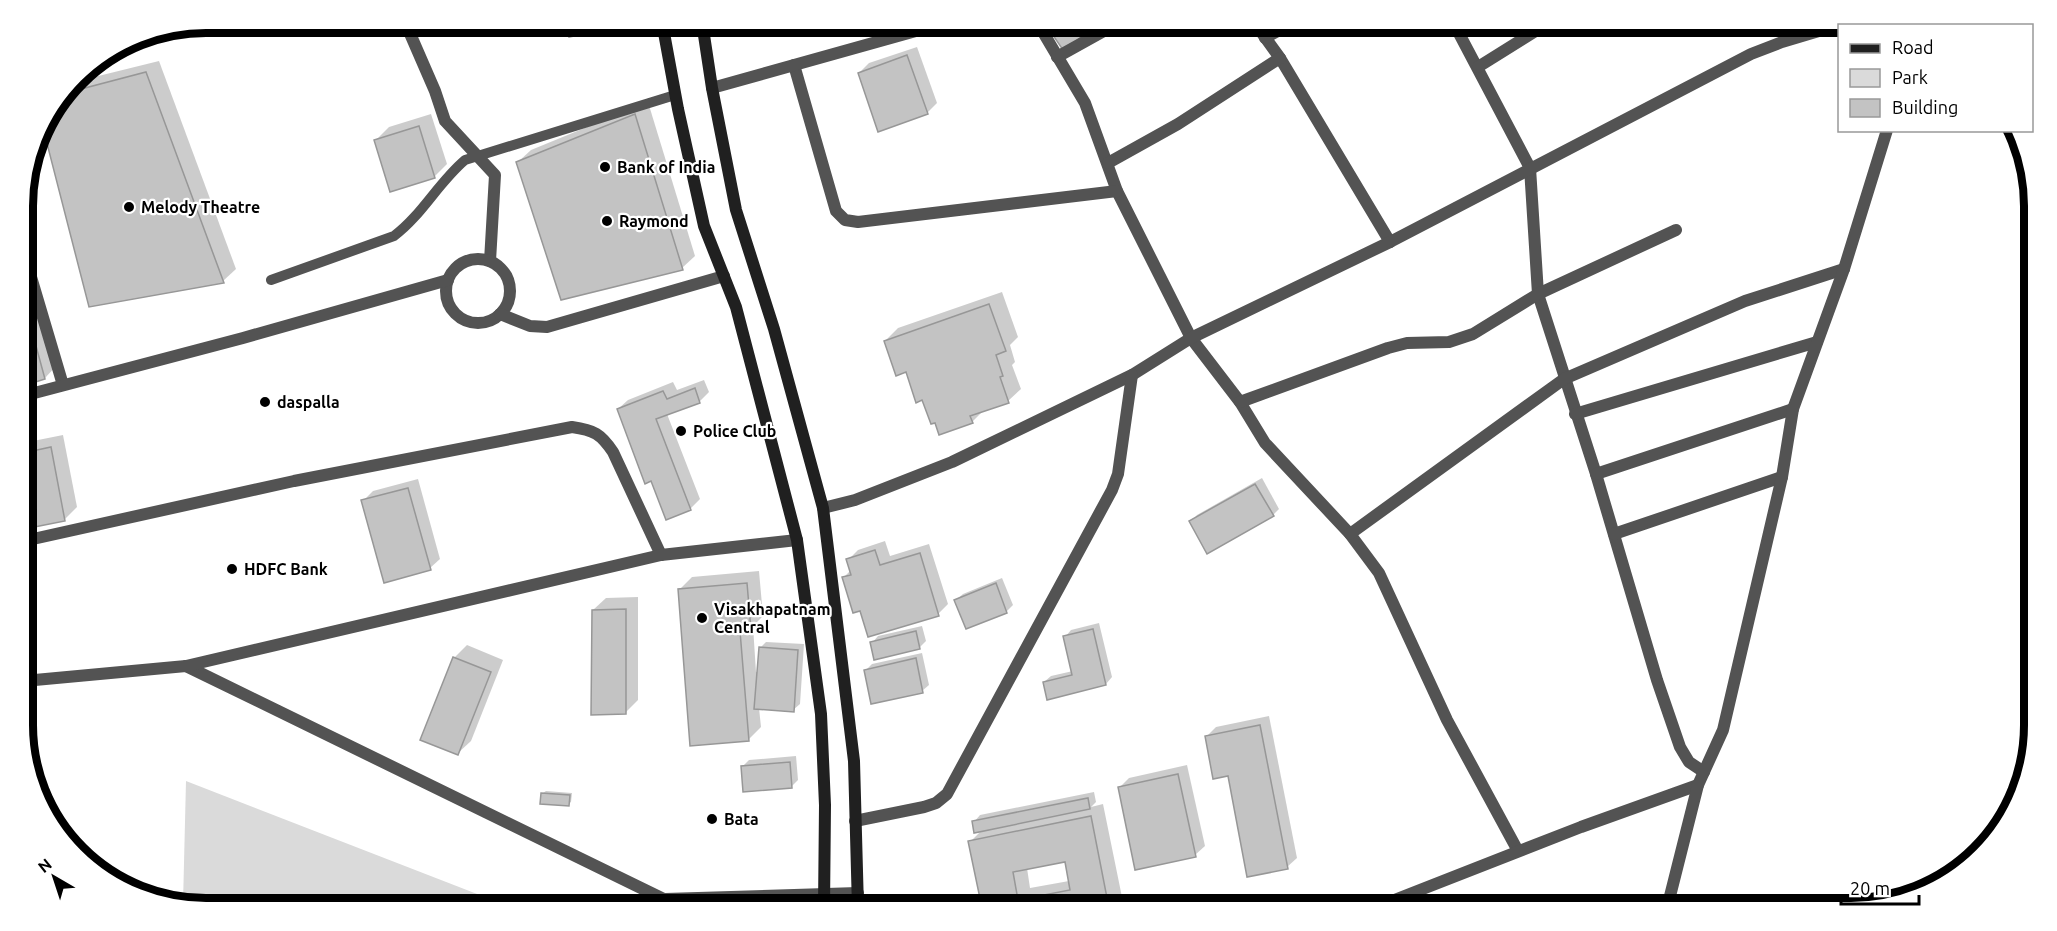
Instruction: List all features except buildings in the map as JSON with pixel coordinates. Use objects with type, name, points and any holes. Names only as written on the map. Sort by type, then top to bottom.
[{"type":"main road","points":[[664,33],[704,226],[736,307],[797,540],[821,714],[825,804],[824,898]]},
{"type":"main road","points":[[704,33],[736,210],[774,329],[823,508],[854,761],[858,898]]},
{"type":"street","points":[[410,33],[435,91],[445,121],[495,174],[490,261]]},
{"type":"street","points":[[712,88],[909,33]]},
{"type":"street","points":[[1043,33],[1085,103],[1117,190],[1191,338],[1240,402],[1265,443],[1350,534],[1379,573],[1447,720],[1518,851]]},
{"type":"street","points":[[1057,57],[1100,33]]},
{"type":"street","points":[[1262,33],[1280,58],[1390,242]]},
{"type":"street","points":[[1265,38],[1274,33]]},
{"type":"street","points":[[1459,33],[1530,168],[1538,294],[1680,747],[1689,762],[1704,772]]},
{"type":"street","points":[[1478,67],[1532,33]]},
{"type":"street","points":[[823,508],[855,500],[951,462],[1132,375],[1191,338],[1390,242],[1750,54],[1812,33]]},
{"type":"street","points":[[1108,163],[1178,124],[1280,58]]},
{"type":"street","points":[[794,65],[836,211],[845,220],[858,222],[1117,190]]},
{"type":"street","points":[[1670,898],[1698,785],[1723,730],[1782,477],[1793,409],[1844,269],[1886,132]]},
{"type":"street","points":[[1240,402],[1388,348],[1407,344],[1449,342],[1473,334],[1538,294],[1677,230]]},
{"type":"street","points":[[469,260],[490,261],[506,274],[510,295],[507,305],[500,314],[481,323],[460,318],[447,301],[448,280],[460,264],[469,260]]},
{"type":"street","points":[[1350,534],[1564,379],[1745,301],[1844,269]]},
{"type":"street","points":[[500,314],[530,326],[546,327],[724,276]]},
{"type":"street","points":[[33,393],[243,338],[448,280]]},
{"type":"street","points":[[33,284],[63,385]]},
{"type":"street","points":[[1575,414],[1817,342]]},
{"type":"street","points":[[855,821],[924,807],[936,803],[947,794],[1112,490],[1119,468],[1132,375]]},
{"type":"street","points":[[1596,474],[1793,409]]},
{"type":"street","points":[[33,539],[294,481],[573,427],[589,429],[603,438],[613,452],[661,555]]},
{"type":"street","points":[[1614,534],[1782,477]]},
{"type":"street","points":[[33,680],[186,666],[661,555],[797,540]]},
{"type":"street","points":[[186,666],[659,898]]},
{"type":"street","points":[[1399,898],[1518,851],[1698,785]]},
{"type":"street","points":[[688,898],[858,893]]},
{"type":"lane","points":[[272,280],[394,236],[407,226],[450,173],[465,160],[675,95]]},
{"type":"green space","points":[[186,781],[487,898],[206,898],[183,897]]},
{"type":"place","name":"Bank of India","points":[[605,167]]},
{"type":"place","name":"Melody Theatre","points":[[129,207]]},
{"type":"place","name":"Raymond","points":[[607,221]]},
{"type":"place","name":"daspalla","points":[[265,402]]},
{"type":"place","name":"Police Club","points":[[681,431]]},
{"type":"place","name":"HDFC Bank","points":[[232,569]]},
{"type":"place","name":"Visakhapatnam Central","points":[[702,618]]},
{"type":"place","name":"Bata","points":[[712,819]]}]
